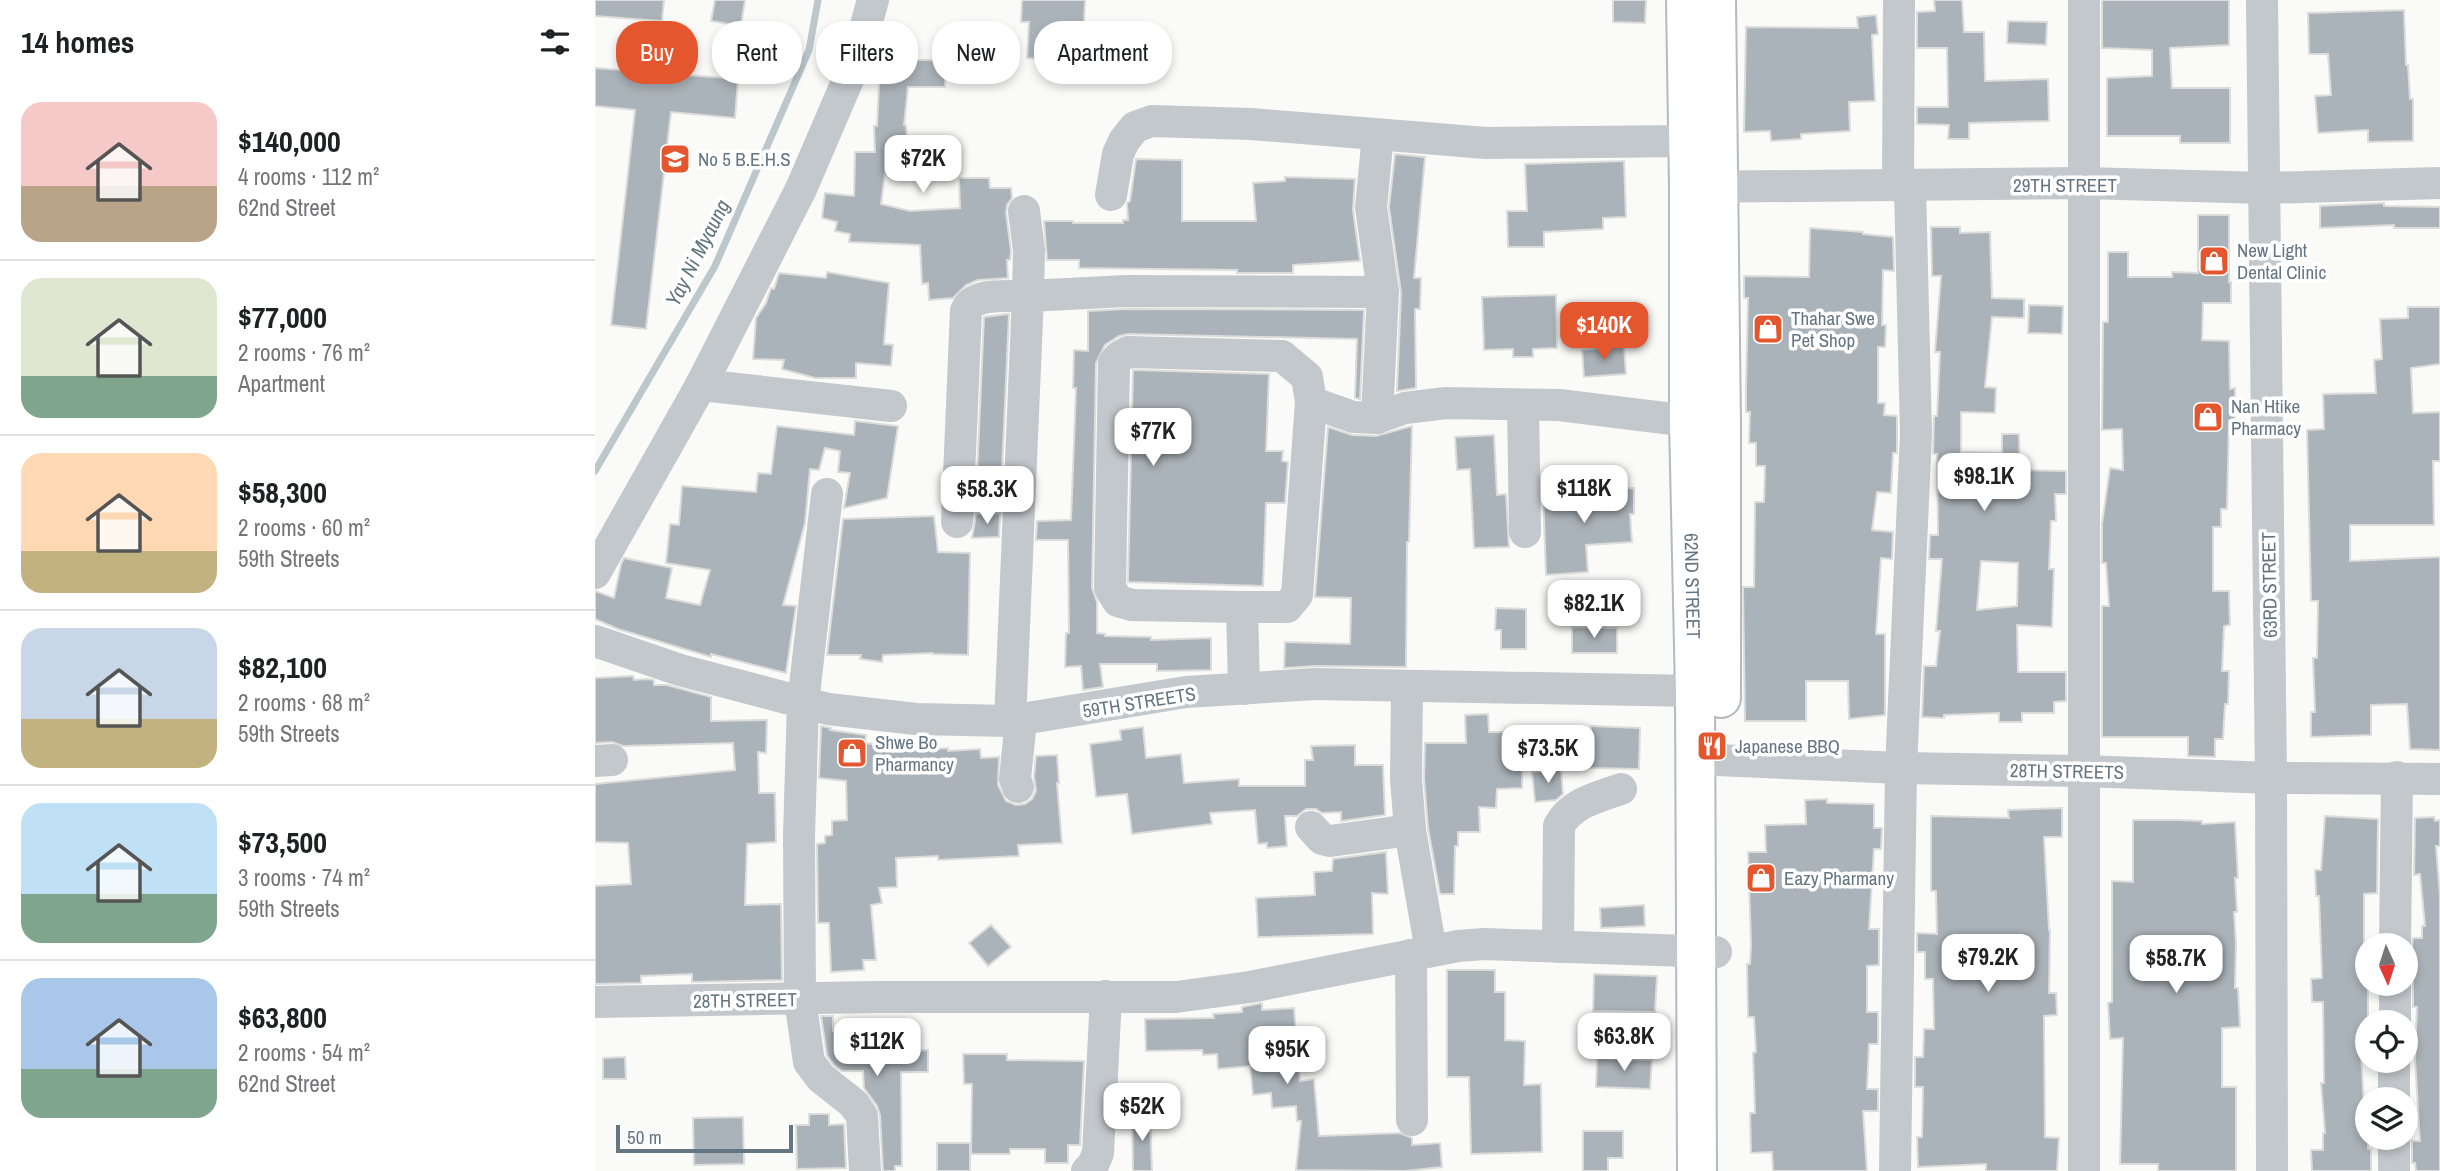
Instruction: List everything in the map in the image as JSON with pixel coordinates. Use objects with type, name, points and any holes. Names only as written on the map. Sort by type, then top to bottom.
[{"type":"main road","name":"62ND STREET","points":[[1686,0],[1689,141],[1705,187]]},
{"type":"main road","name":"62ND STREET","points":[[1697,1171],[1705,952],[1707,760],[1705,187],[1716,0]]},
{"type":"main road","name":"62ND STREET","points":[[1705,423],[1695,691],[1707,760]]},
{"type":"main road","name":"62ND STREET","points":[[1705,952],[1716,1171]]},
{"type":"street","points":[[595,573],[701,385],[801,189],[856,61],[873,0]]},
{"type":"street","points":[[1895,1171],[1901,768],[1916,434],[1904,186],[1899,0]]},
{"type":"street","points":[[2084,0],[2084,1171]]},
{"type":"street","name":"63RD STREET","points":[[2262,0],[2271,778],[2272,1171]]},
{"type":"street","points":[[1111,195],[1118,153],[1124,141],[1135,127],[1152,121],[1251,124],[1486,143],[1689,141]]},
{"type":"street","points":[[1377,135],[1371,207],[1383,292],[1377,418]]},
{"type":"street","name":"29TH STREET","points":[[1705,187],[2085,183],[2265,188],[2440,183]]},
{"type":"street","points":[[1018,787],[1014,779],[1028,296],[1028,250],[1024,211]]},
{"type":"street","points":[[957,522],[965,312],[968,304],[977,299],[1126,291],[1383,292]]},
{"type":"street","points":[[1128,352],[1282,356],[1307,377],[1311,402],[1297,595],[1287,607],[1132,605],[1118,601],[1110,588],[1114,363],[1119,357],[1128,352]]},
{"type":"street","points":[[701,385],[891,406]]},
{"type":"street","points":[[1311,402],[1353,417],[1377,418],[1405,408],[1446,403],[1559,405],[1705,423]]},
{"type":"street","points":[[1523,405],[1525,532]]},
{"type":"street","points":[[827,494],[803,703],[799,836],[800,999],[809,1062],[821,1078],[854,1104],[862,1116],[865,1171]]},
{"type":"street","points":[[1242,607],[1244,689]]},
{"type":"street","name":"59TH STREETS","points":[[595,640],[680,670],[803,703],[828,709],[916,719],[1016,720],[1186,692],[1315,684],[1695,691]]},
{"type":"street","points":[[1407,686],[1406,779],[1421,953],[1412,1120]]},
{"type":"street","name":"28TH STREETS","points":[[1707,760],[2271,778],[2440,779]]},
{"type":"street","points":[[2395,933],[2397,777]]},
{"type":"street","points":[[1558,947],[1559,826],[1565,814],[1573,809],[1622,789]]},
{"type":"street","points":[[1311,827],[1322,839],[1330,841],[1410,830]]},
{"type":"street","name":"28TH STREET","points":[[595,1002],[1176,997],[1250,988],[1421,953],[1484,944],[1705,952]]},
{"type":"street","points":[[1087,1171],[1098,1153],[1106,996]]},
{"type":"street","points":[[2393,1171],[2394,1150]]},
{"type":"building","points":[[595,0],[664,0],[662,21],[595,16]]},
{"type":"building","points":[[715,0],[745,0],[742,21],[711,21]]},
{"type":"building","points":[[1022,0],[1085,0],[1084,21],[1034,21],[1034,58],[1027,58],[1029,22],[1021,22]]},
{"type":"building","points":[[1613,0],[1646,0],[1645,23],[1613,22]]},
{"type":"building","points":[[1934,0],[1962,0],[1964,32],[1984,32],[1985,81],[2048,79],[2049,121],[1969,123],[1969,139],[1948,139],[1949,125],[1917,124],[1917,107],[1948,107],[1947,48],[1917,48],[1917,12],[1935,11]]},
{"type":"building","points":[[2102,0],[2229,0],[2229,45],[2170,48],[2172,88],[2230,88],[2230,143],[2180,143],[2180,136],[2107,136],[2107,78],[2152,76],[2152,50],[2102,48]]},
{"type":"building","points":[[2404,10],[2406,65],[2410,99],[2413,99],[2413,141],[2368,142],[2368,130],[2318,133],[2315,96],[2331,95],[2328,54],[2309,54],[2308,13]]},
{"type":"building","points":[[1876,15],[1878,34],[1872,35],[1875,101],[1849,102],[1850,131],[1801,134],[1801,139],[1771,141],[1770,131],[1744,132],[1746,27],[1858,28],[1857,17]]},
{"type":"building","points":[[2008,21],[2047,22],[2046,45],[2007,43]]},
{"type":"building","points":[[918,60],[932,60],[932,84],[945,84],[945,87],[908,87],[904,125],[909,165],[886,166],[881,204],[910,211],[960,208],[959,178],[989,178],[990,188],[1011,188],[1012,198],[1006,213],[1011,251],[1010,260],[1007,260],[1008,278],[978,280],[966,285],[953,298],[929,300],[928,283],[922,284],[920,245],[849,242],[850,234],[835,231],[837,222],[822,218],[825,193],[854,196],[855,152],[875,152],[874,126],[877,126],[879,84],[918,84]]},
{"type":"building","points":[[595,68],[616,70],[616,84],[698,84],[698,76],[712,77],[712,84],[738,84],[735,118],[671,112],[646,329],[611,325],[635,110],[595,106]]},
{"type":"building","points":[[1395,154],[1425,157],[1414,278],[1421,278],[1420,309],[1415,309],[1416,388],[1397,391],[1401,293],[1389,207]]},
{"type":"building","points":[[1136,159],[1182,160],[1182,221],[1256,221],[1253,183],[1285,181],[1285,177],[1355,179],[1353,210],[1360,261],[1293,265],[1293,273],[1237,273],[1237,270],[1079,268],[1079,260],[1047,260],[1044,221],[1123,223],[1123,220],[1128,220],[1127,203],[1130,201]]},
{"type":"building","points":[[1624,161],[1626,217],[1603,218],[1603,229],[1544,232],[1544,247],[1508,247],[1507,211],[1527,211],[1525,164]]},
{"type":"building","points":[[2384,203],[2384,206],[2440,207],[2440,228],[2394,228],[2394,225],[2320,228],[2320,206]]},
{"type":"building","points":[[2198,215],[2229,215],[2231,303],[2203,303],[2202,340],[2229,341],[2230,389],[2235,388],[2235,421],[2229,421],[2227,509],[2221,509],[2221,527],[2213,527],[2213,591],[2229,591],[2230,625],[2224,626],[2222,671],[2229,671],[2228,704],[2225,704],[2223,739],[2215,739],[2215,757],[2188,756],[2188,737],[2102,737],[2102,606],[2109,606],[2106,563],[2102,563],[2102,524],[2110,468],[2123,470],[2122,429],[2102,430],[2103,322],[2108,322],[2108,252],[2128,252],[2128,277],[2172,277],[2172,272],[2198,273]]},
{"type":"building","points":[[1931,227],[1960,227],[1960,233],[1990,232],[1992,298],[2024,299],[2024,318],[1992,317],[1985,387],[1996,388],[1995,413],[1961,412],[1961,452],[2002,453],[2002,434],[2019,434],[2020,470],[2066,471],[2066,494],[2055,494],[2056,521],[2051,521],[2049,569],[2054,569],[2052,627],[2017,625],[2018,672],[2066,672],[2066,701],[2054,702],[2054,713],[2022,713],[2022,722],[1999,722],[1999,713],[1944,715],[1944,718],[1922,717],[1924,666],[1936,666],[1942,559],[1929,559],[1930,535],[1938,535],[1937,454],[1933,454],[1940,352],[1935,352],[1941,276],[1932,276]],"holes":[[[1981,561],[2018,563],[2017,606],[1977,610]]]},
{"type":"building","points":[[1810,228],[1893,237],[1894,271],[1883,270],[1882,325],[1886,325],[1885,347],[1878,347],[1878,403],[1885,403],[1884,415],[1897,416],[1897,453],[1893,453],[1891,493],[1877,492],[1872,530],[1893,532],[1892,559],[1881,558],[1876,634],[1885,634],[1885,715],[1849,719],[1848,681],[1806,681],[1806,721],[1745,721],[1743,587],[1754,587],[1755,502],[1764,502],[1765,466],[1756,466],[1756,443],[1749,443],[1750,412],[1746,412],[1748,298],[1744,298],[1744,276],[1809,277]]},
{"type":"building","points":[[827,272],[889,283],[884,344],[893,345],[891,366],[856,363],[856,378],[815,378],[782,369],[784,360],[753,359],[756,318],[766,303],[771,288],[774,289],[779,273],[826,278]]},
{"type":"building","points":[[1556,295],[1557,348],[1533,349],[1533,357],[1513,357],[1513,349],[1484,350],[1482,297]]},
{"type":"building","points":[[2029,305],[2063,306],[2062,334],[2028,333]]},
{"type":"building","points":[[2408,307],[2440,307],[2440,364],[2411,368],[2413,413],[2440,412],[2440,461],[2433,461],[2434,525],[2350,525],[2350,561],[2440,557],[2440,750],[2410,749],[2407,704],[2371,705],[2371,735],[2311,737],[2311,712],[2315,712],[2313,658],[2317,658],[2318,601],[2311,601],[2307,430],[2324,429],[2323,394],[2376,393],[2374,360],[2382,359],[2380,319],[2408,318]]},
{"type":"building","points":[[1364,310],[1360,399],[1355,398],[1357,339],[1128,334],[1105,345],[1096,363],[1092,588],[1097,602],[1097,633],[1105,636],[1151,637],[1151,640],[1211,638],[1211,670],[1157,671],[1157,664],[1100,664],[1103,687],[1083,690],[1081,666],[1065,667],[1066,633],[1069,633],[1068,540],[1036,540],[1037,521],[1071,520],[1076,388],[1073,388],[1074,350],[1088,351],[1088,311]]},
{"type":"building","points":[[1009,314],[1002,470],[977,476],[984,317]]},
{"type":"building","points":[[1624,346],[1626,374],[1584,377],[1582,350]]},
{"type":"building","points":[[1133,370],[1269,374],[1266,451],[1283,451],[1282,461],[1288,462],[1285,503],[1266,503],[1263,586],[1128,582]]},
{"type":"building","points":[[855,421],[898,426],[887,498],[844,508],[850,473],[838,472],[840,451],[825,448],[819,470],[810,469],[805,523],[783,605],[796,606],[786,673],[711,654],[711,657],[618,629],[595,619],[595,591],[614,598],[624,558],[672,568],[666,598],[700,605],[710,570],[666,563],[670,524],[679,525],[682,486],[756,492],[758,473],[771,474],[777,426],[854,435]]},
{"type":"building","points":[[1412,426],[1407,542],[1406,667],[1284,668],[1285,642],[1350,644],[1351,598],[1315,597],[1328,427],[1352,435],[1376,436]]},
{"type":"building","points":[[1494,435],[1497,495],[1506,494],[1509,547],[1474,548],[1470,469],[1457,470],[1455,437]]},
{"type":"building","points":[[1634,488],[1634,514],[1630,514],[1632,542],[1586,545],[1588,572],[1546,575],[1543,492]]},
{"type":"building","points":[[1000,513],[999,537],[972,538],[976,514]]},
{"type":"building","points":[[934,516],[938,552],[970,553],[968,655],[883,655],[882,662],[860,659],[861,655],[827,655],[843,519]]},
{"type":"building","points":[[1496,608],[1526,609],[1526,649],[1501,649],[1501,630],[1495,630]]},
{"type":"building","points":[[1572,627],[1617,628],[1617,653],[1572,653]]},
{"type":"building","points":[[633,676],[634,680],[654,680],[654,685],[667,685],[711,697],[711,721],[767,720],[766,753],[758,752],[759,793],[775,793],[776,842],[747,844],[745,905],[781,904],[782,980],[692,982],[692,974],[641,976],[641,983],[595,984],[595,886],[631,884],[628,843],[595,842],[595,784],[735,770],[733,743],[623,746],[612,742],[595,743],[595,678]]},
{"type":"building","points":[[1488,714],[1489,732],[1523,732],[1522,788],[1497,789],[1496,808],[1479,807],[1480,832],[1458,832],[1454,894],[1440,894],[1428,828],[1424,778],[1425,743],[1466,743],[1465,715]]},
{"type":"building","points":[[821,726],[831,728],[830,730],[866,735],[865,743],[892,746],[892,752],[980,749],[981,758],[999,757],[998,785],[1006,801],[1016,805],[1025,804],[1032,799],[1036,791],[1036,756],[1057,755],[1062,843],[1018,845],[1019,856],[938,860],[938,856],[896,858],[897,887],[879,888],[882,903],[871,905],[876,960],[863,960],[864,970],[831,972],[829,923],[818,923],[817,844],[825,843],[825,836],[832,835],[832,821],[847,820],[846,781],[819,778]]},
{"type":"building","points":[[1591,726],[1640,728],[1639,769],[1590,768]]},
{"type":"building","points":[[1143,727],[1146,758],[1181,754],[1184,783],[1239,779],[1239,786],[1305,786],[1305,760],[1313,760],[1311,746],[1355,745],[1355,765],[1383,765],[1385,815],[1341,821],[1341,812],[1322,813],[1316,809],[1306,809],[1297,816],[1285,816],[1287,846],[1267,848],[1267,843],[1258,844],[1255,810],[1210,813],[1212,824],[1132,834],[1127,794],[1096,797],[1090,744],[1121,740],[1120,730]]},
{"type":"building","points":[[1561,769],[1563,794],[1556,800],[1535,802],[1532,772]]},
{"type":"building","points":[[1827,799],[1827,803],[1874,804],[1874,828],[1882,828],[1881,849],[1874,849],[1869,929],[1879,929],[1879,965],[1867,966],[1867,1012],[1878,1012],[1878,1044],[1869,1044],[1867,1089],[1878,1089],[1878,1111],[1863,1111],[1867,1171],[1773,1171],[1772,1152],[1751,1153],[1750,1113],[1755,1113],[1753,1053],[1756,1052],[1754,1017],[1748,1017],[1747,964],[1750,964],[1751,945],[1748,852],[1766,852],[1765,825],[1806,824],[1805,800]]},
{"type":"building","points":[[2062,808],[2062,837],[2044,837],[2050,930],[2049,993],[2056,993],[2057,1015],[2044,1016],[2045,1137],[2059,1138],[2057,1171],[1986,1171],[1986,1164],[1918,1167],[1917,1137],[1922,1137],[1923,1087],[1915,1087],[1915,1057],[1923,1057],[1924,1029],[1934,1029],[1933,979],[1925,979],[1925,952],[1917,952],[1917,933],[1937,934],[1936,891],[1931,891],[1931,816],[2009,818],[2008,810]]},
{"type":"building","points":[[2325,816],[2378,819],[2377,893],[2364,894],[2364,933],[2355,933],[2355,996],[2368,996],[2368,1010],[2355,1010],[2355,1073],[2362,1073],[2363,1087],[2355,1087],[2355,1150],[2371,1150],[2371,1171],[2312,1171],[2311,1150],[2323,1150],[2325,1133],[2321,1083],[2324,1083],[2323,1002],[2312,1002],[2311,979],[2322,978],[2319,896],[2316,896],[2315,870],[2321,870]]},
{"type":"building","points":[[2434,817],[2435,821],[2440,820],[2440,846],[2436,846],[2440,896],[2440,1171],[2416,1171],[2415,1163],[2412,1163],[2412,1150],[2418,1150],[2420,1141],[2416,1073],[2418,1073],[2418,1010],[2413,1007],[2413,996],[2419,996],[2419,938],[2422,938],[2422,926],[2425,926],[2420,874],[2414,875],[2415,818]]},
{"type":"building","points":[[2133,820],[2202,821],[2202,824],[2235,822],[2238,878],[2235,878],[2237,912],[2234,912],[2235,988],[2238,988],[2240,1027],[2222,1028],[2222,1087],[2236,1087],[2236,1171],[2158,1171],[2158,1164],[2120,1164],[2123,1038],[2110,1039],[2108,1003],[2112,1002],[2112,881],[2133,882]]},
{"type":"building","points":[[1386,852],[1388,894],[1372,893],[1373,934],[1258,937],[1256,898],[1315,895],[1314,872],[1332,871],[1333,859]]},
{"type":"building","points":[[1644,905],[1645,926],[1601,928],[1600,908]]},
{"type":"building","points":[[991,925],[1011,947],[988,966],[969,943]]},
{"type":"building","points":[[1447,970],[1495,970],[1495,992],[1505,992],[1505,1040],[1525,1041],[1524,1085],[1541,1084],[1542,1152],[1471,1154],[1469,1077],[1447,1077]]},
{"type":"building","points":[[1594,974],[1657,976],[1655,1012],[1593,1011]]},
{"type":"building","points":[[1262,1003],[1262,1010],[1294,1008],[1300,1081],[1314,1079],[1319,1136],[1400,1133],[1412,1138],[1412,1145],[1440,1143],[1442,1167],[1405,1171],[1296,1170],[1301,1121],[1297,1121],[1296,1106],[1272,1108],[1271,1093],[1253,1095],[1250,1066],[1218,1069],[1217,1054],[1203,1055],[1202,1050],[1146,1051],[1145,1019],[1214,1018],[1213,1014],[1242,1012],[1242,1007]]},
{"type":"building","points":[[821,1016],[833,1016],[833,1031],[887,1030],[888,1051],[928,1050],[928,1072],[901,1072],[902,1166],[895,1166],[895,1171],[883,1171],[880,1115],[864,1088],[863,1071],[842,1071],[834,1065],[827,1055]]},
{"type":"building","points":[[963,1054],[1007,1054],[1007,1060],[1084,1061],[1080,1145],[1068,1145],[1068,1163],[1045,1163],[1045,1149],[1010,1149],[1010,1154],[971,1154],[972,1084],[964,1084]]},
{"type":"building","points":[[625,1057],[626,1079],[603,1079],[603,1058]]},
{"type":"building","points":[[1597,1058],[1652,1060],[1650,1089],[1596,1087]]},
{"type":"building","points":[[809,1114],[829,1114],[829,1125],[844,1124],[846,1168],[797,1169],[796,1125],[809,1125]]},
{"type":"building","points":[[1150,1115],[1152,1171],[1133,1171],[1132,1116]]},
{"type":"building","points":[[743,1117],[744,1164],[694,1165],[693,1118]]},
{"type":"building","points":[[1583,1131],[1623,1131],[1623,1158],[1608,1158],[1608,1171],[1583,1171]]},
{"type":"building","points":[[937,1143],[970,1143],[970,1171],[937,1171]]},
{"type":"waterway","name":"Yay Ni Myaung","points":[[595,471],[715,266],[809,50],[818,0]]},
{"type":"place","name":"No 5 B.E.H.S","points":[[675,159]]},
{"type":"place","name":"New Light Dental Clinic","points":[[2214,261]]},
{"type":"place","name":"Thahar Swe Pet Shop","points":[[1768,329]]},
{"type":"place","name":"Nan Htike Pharmacy","points":[[2208,417]]},
{"type":"place","name":"Japanese BBQ","points":[[1712,746]]},
{"type":"place","name":"Shwe Bo Pharmancy","points":[[852,753]]},
{"type":"place","name":"Eazy Pharmany","points":[[1761,878]]}]
